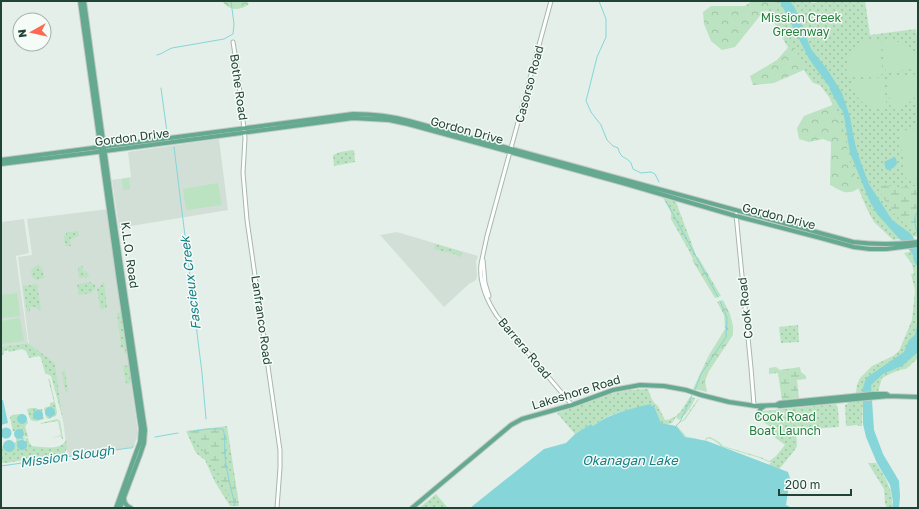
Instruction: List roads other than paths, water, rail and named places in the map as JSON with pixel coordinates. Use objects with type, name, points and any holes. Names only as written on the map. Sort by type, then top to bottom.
[{"type":"main road","name":"K.L.O. Road","points":[[80,1],[103,149],[141,430],[140,442],[116,508]]},
{"type":"main road","name":"K.L.O. Road","points":[[84,1],[101,136]]},
{"type":"main road","name":"Gordon Drive","points":[[1,164],[353,114],[377,115],[397,118],[853,242],[901,246],[918,242]]},
{"type":"main road","points":[[101,136],[114,148],[104,161],[90,151],[101,136]]},
{"type":"main road","name":"Gordon Drive","points":[[511,150],[736,216],[854,247],[870,249],[918,245]]},
{"type":"main road","name":"Gordon Drive","points":[[1,160],[90,151]]},
{"type":"main road","name":"K.L.O. Road","points":[[104,161],[145,430],[144,443],[120,508]]},
{"type":"main road","name":"Lakeshore Road","points":[[412,508],[511,425],[522,419],[572,405],[613,390],[632,386],[664,386],[686,390],[729,402],[780,406],[874,396],[918,397]]},
{"type":"main road","name":"Lakeshore Road","points":[[817,401],[859,397]]},
{"type":"main road","points":[[835,400],[841,404]]},
{"type":"main road","points":[[757,416],[761,408],[765,405]]},
{"type":"main road","points":[[124,496],[124,501],[131,508]]},
{"type":"street","name":"Casorso Road","points":[[484,283],[483,260],[487,236],[551,1]]},
{"type":"street","name":"Bothe Road","points":[[232,42],[237,67],[245,130]]},
{"type":"street","name":"Lanfranco Road","points":[[245,130],[246,138],[243,173],[247,220],[280,450],[277,508]]},
{"type":"street","name":"Cook Road","points":[[737,211],[736,216],[754,405]]},
{"type":"street","name":"Barrera Road","points":[[484,283],[493,309],[516,339],[572,405]]},
{"type":"water","points":[[781,1],[790,1],[795,8],[811,49],[827,69],[842,93],[850,117],[855,144],[869,184],[892,220],[911,234],[918,245],[918,267],[914,262],[911,252],[878,215],[870,202],[850,153],[844,116],[839,100],[809,59],[797,35],[794,22]]},
{"type":"water","points":[[894,157],[896,158],[897,164],[893,168],[888,170],[886,169],[884,162]]},
{"type":"water","points":[[918,321],[918,352],[902,366],[883,374],[871,385],[874,430],[883,454],[899,481],[899,508],[892,508],[893,502],[890,485],[877,463],[866,437],[863,424],[862,391],[866,378],[904,352],[909,340],[915,335]]},
{"type":"water","points":[[1,400],[3,400],[8,423],[1,425]]},
{"type":"water","name":"Okanagan Lake","points":[[651,404],[651,406],[654,406],[661,423],[676,426],[685,437],[707,441],[788,472],[790,478],[786,505],[792,508],[470,508],[544,449],[566,443],[575,434],[591,424],[593,426],[613,415]]},
{"type":"water","points":[[48,407],[52,407],[55,412],[52,417],[48,417],[45,414],[45,410]]},
{"type":"water","points":[[36,410],[40,410],[43,415],[40,420],[36,420],[33,417],[33,413]]},
{"type":"water","points":[[20,414],[24,414],[27,419],[24,424],[20,424],[17,421],[17,417]]},
{"type":"water","points":[[6,427],[10,429],[12,433],[10,437],[6,439],[2,437],[0,433],[2,429]]},
{"type":"water","points":[[17,429],[21,429],[24,434],[21,439],[17,439],[14,436],[14,432]]},
{"type":"water","points":[[9,440],[13,442],[15,446],[13,450],[9,452],[5,450],[3,446],[5,442]]},
{"type":"water","points":[[20,440],[24,440],[27,445],[24,450],[20,450],[17,447],[17,443]]},
{"type":"waterway","name":"Fascieux Creek","points":[[157,55],[172,48],[224,39],[233,34],[234,24],[231,1]]},
{"type":"waterway","points":[[599,1],[606,19],[606,37],[597,57],[586,101],[591,112],[601,125],[607,140],[613,146],[618,148],[622,156],[631,163],[633,169],[641,173],[651,172],[655,174],[659,182]]},
{"type":"waterway","points":[[782,1],[797,30]]},
{"type":"waterway","name":"Fascieux Creek","points":[[161,88],[167,132],[169,136]]},
{"type":"waterway","points":[[832,89],[842,107]]},
{"type":"waterway","name":"Fascieux Creek","points":[[174,147],[202,373],[206,419]]},
{"type":"waterway","points":[[667,203],[718,297]]},
{"type":"waterway","points":[[918,211],[915,219],[918,234]]},
{"type":"waterway","points":[[695,390],[701,374],[726,337],[727,318],[720,301]]},
{"type":"waterway","points":[[676,426],[680,422],[693,393]]},
{"type":"waterway","name":"Fascieux Creek","points":[[190,432],[207,429],[223,429],[226,463],[235,505]]},
{"type":"waterway","name":"Mission Slough","points":[[155,437],[178,433]]},
{"type":"waterway","name":"Mission Slough","points":[[1,466],[132,448],[133,446]]},
{"type":"park label","name":"Mission Creek Greenway","points":[[801,24]]},
{"type":"park label","name":"Cook Road Boat Launch","points":[[785,423]]}]
